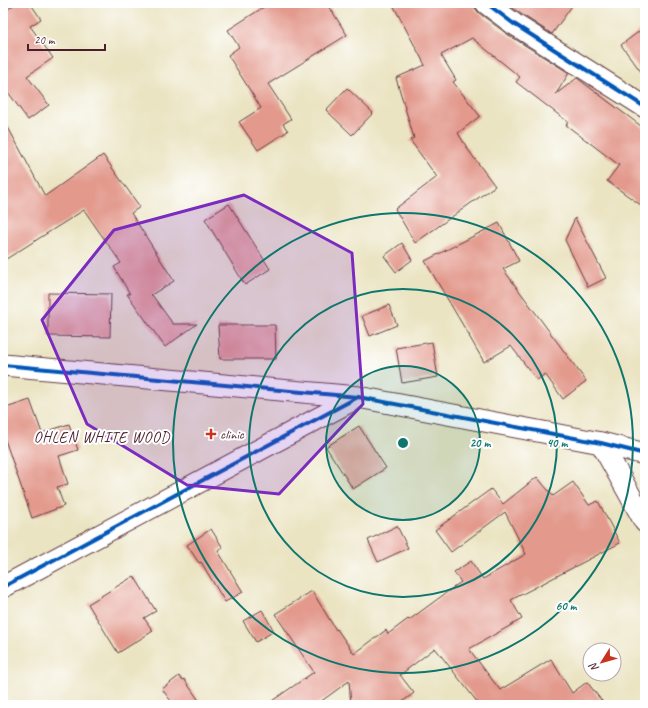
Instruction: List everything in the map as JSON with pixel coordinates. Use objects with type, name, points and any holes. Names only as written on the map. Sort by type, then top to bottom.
[{"type":"street","points":[[486,3],[514,24],[645,106]]},
{"type":"street","points":[[3,365],[358,397],[602,443],[645,454]]},
{"type":"street","points":[[3,587],[358,397]]},
{"type":"street","points":[[602,443],[645,522]]},
{"type":"highlighted area","points":[[244,195],[352,253],[363,404],[279,494],[187,485],[87,424],[42,320],[114,230]]},
{"type":"building","points":[[16,3],[30,3],[41,19],[30,26],[53,58],[27,76],[49,105],[28,120],[3,85],[3,13]]},
{"type":"building","points":[[270,3],[327,3],[347,35],[268,84],[291,119],[283,124],[288,131],[258,150],[239,122],[261,108],[228,55],[239,47],[228,30]]},
{"type":"building","points":[[392,3],[474,3],[475,8],[479,13],[507,34],[569,73],[556,94],[577,78],[645,129],[645,208],[607,181],[619,165],[566,125],[568,122],[516,82],[520,77],[472,38],[441,55],[456,80],[453,82],[480,116],[458,133],[469,151],[495,186],[415,243],[395,209],[437,177],[410,140],[414,138],[396,78],[425,65]]},
{"type":"building","points":[[506,3],[574,3],[552,34]]},
{"type":"building","points":[[645,27],[645,77],[621,45]]},
{"type":"building","points":[[347,88],[373,113],[352,135],[326,110]]},
{"type":"building","points":[[3,118],[45,196],[103,155],[140,207],[131,213],[174,281],[151,295],[173,324],[197,324],[165,347],[127,294],[130,294],[114,267],[121,263],[84,210],[3,261]]},
{"type":"building","points":[[229,204],[270,269],[245,285],[205,219]]},
{"type":"building","points":[[575,218],[606,278],[588,287],[565,240]]},
{"type":"building","points":[[499,223],[519,261],[503,269],[586,381],[563,399],[545,374],[537,380],[511,346],[484,362],[425,261]]},
{"type":"building","points":[[402,243],[412,260],[396,272],[384,256]]},
{"type":"building","points":[[48,293],[111,294],[110,337],[48,336]]},
{"type":"building","points":[[389,305],[397,325],[370,336],[362,316]]},
{"type":"building","points":[[218,325],[275,325],[276,359],[220,359]]},
{"type":"building","points":[[432,342],[438,377],[402,383],[396,348]]},
{"type":"building","points":[[30,400],[42,433],[69,424],[78,450],[59,456],[68,484],[57,487],[64,506],[32,518],[3,434],[3,409]]},
{"type":"building","points":[[359,426],[386,468],[353,489],[326,447]]},
{"type":"building","points":[[537,477],[553,496],[573,482],[589,505],[598,501],[620,543],[511,600],[522,619],[469,649],[500,690],[551,659],[572,693],[587,682],[605,705],[475,705],[478,703],[435,648],[400,675],[414,693],[398,705],[351,705],[349,681],[316,705],[266,705],[314,672],[275,614],[312,591],[336,630],[337,629],[354,654],[386,630],[388,634],[408,619],[409,620],[461,582],[454,572],[471,561],[483,579],[526,554],[505,512],[451,552],[435,530],[491,489],[503,504]]},
{"type":"building","points":[[397,526],[408,548],[378,562],[368,540]]},
{"type":"building","points":[[211,529],[223,548],[218,551],[243,592],[225,602],[201,562],[199,563],[187,545]]},
{"type":"building","points":[[134,576],[156,611],[144,618],[153,631],[118,653],[88,604]]},
{"type":"building","points":[[262,610],[274,631],[256,642],[243,621]]},
{"type":"building","points":[[179,676],[182,680],[184,679],[202,705],[174,705],[162,689]]},
{"type":"cycle path","points":[[486,3],[514,24],[645,107]]},
{"type":"cycle path","points":[[3,365],[358,397],[601,443],[645,454]]},
{"type":"cycle path","points":[[3,587],[358,397]]},
{"type":"place","name":"clinic","points":[[211,434]]},
{"type":"district","name":"OHLEN WHITE WOOD","points":[[102,437]]}]
